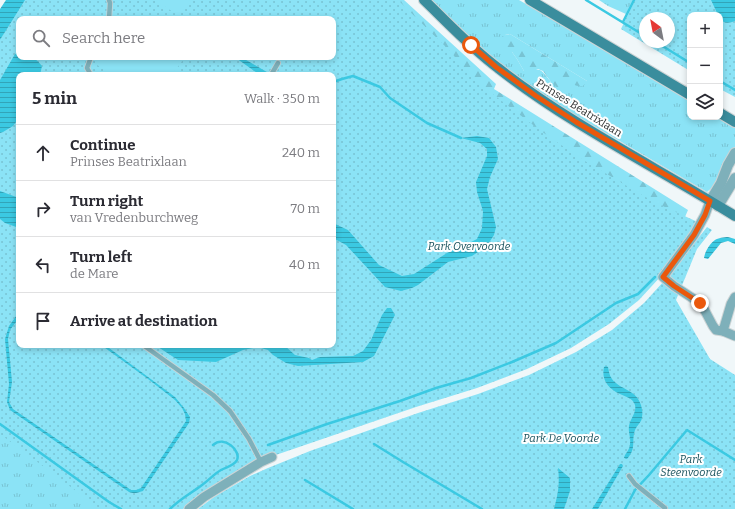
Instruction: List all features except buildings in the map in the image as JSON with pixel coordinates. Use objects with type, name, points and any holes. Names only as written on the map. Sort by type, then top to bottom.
[{"type":"main road","name":"Prinses Beatrixlaan","points":[[424,0],[496,67],[529,92],[576,122],[735,216]]},
{"type":"main road","points":[[530,0],[687,93]]},
{"type":"main road","points":[[723,115],[735,122]]},
{"type":"street","points":[[714,203],[728,165],[735,153]]},
{"type":"street","points":[[735,178],[705,215],[694,235],[663,277],[700,303],[712,326],[716,330],[735,336]]},
{"type":"street","points":[[723,331],[731,304],[735,297]]},
{"type":"street","points":[[189,509],[204,497],[272,456]]},
{"type":"lane","points":[[109,0],[109,16]]},
{"type":"lane","points":[[89,72],[87,68],[90,60]]},
{"type":"lane","points":[[272,72],[278,63]]},
{"type":"lane","points":[[146,348],[213,395],[230,411],[249,439],[261,462]]},
{"type":"lane","points":[[629,476],[635,484],[665,508]]},
{"type":"green space","name":"Park Overvoorde","points":[[23,0],[398,0],[447,48],[477,82],[541,131],[580,158],[654,202],[702,224],[662,275],[639,300],[609,324],[571,348],[527,369],[477,388],[416,407],[264,459],[183,509],[100,509],[0,434],[0,40]]},
{"type":"green space","points":[[155,0],[190,0],[179,16]]},
{"type":"green space","points":[[231,0],[404,0],[496,84],[494,89],[688,210],[679,231],[336,21],[336,16],[317,16]]},
{"type":"green space","points":[[431,0],[519,0],[687,99],[687,120],[722,120],[735,128],[735,151],[714,186],[707,192],[513,77]],"holes":[[[510,34],[587,81],[572,83],[551,82],[545,74],[538,69],[524,71],[512,52],[505,35]]]},
{"type":"green space","points":[[599,0],[633,0],[626,14]]},
{"type":"green space","points":[[635,0],[735,0],[735,97],[723,91],[723,12],[687,12],[687,69],[652,48],[675,48],[675,12],[639,12],[639,40],[621,29]]},
{"type":"green space","points":[[510,34],[587,81],[583,86],[567,83],[558,88],[551,82],[543,71],[538,69],[531,72],[524,71],[512,52],[504,49],[499,41],[503,36]]},
{"type":"green space","points":[[99,60],[183,60],[174,72],[107,72],[96,64]]},
{"type":"green space","name":"Park De Voorde","points":[[707,227],[712,230],[697,249],[676,300],[710,359],[735,375],[735,509],[198,509],[214,497],[250,476],[268,468],[310,451],[418,413],[478,394],[529,375],[576,352],[612,330],[644,303],[664,281]]},
{"type":"green space","points":[[0,427],[103,509],[0,509]]},
{"type":"shaded area","points":[[6,0],[25,0],[0,40],[0,9]]},
{"type":"shaded area","points":[[711,0],[735,0],[735,21],[728,23],[724,22],[723,12],[717,12]]},
{"type":"shaded area","points":[[15,54],[16,60],[37,60],[42,66],[41,72],[16,72],[16,122],[13,126],[0,133],[0,80]]},
{"type":"shaded area","points":[[239,60],[246,60],[267,72],[256,72]]},
{"type":"shaded area","points":[[477,136],[489,138],[496,147],[498,159],[490,177],[487,189],[496,227],[494,235],[487,246],[472,256],[448,262],[412,288],[401,291],[385,287],[346,245],[336,240],[336,224],[348,230],[379,265],[402,276],[414,274],[447,253],[477,239],[482,228],[483,211],[477,192],[476,182],[487,156],[487,149],[480,143],[461,138]]},
{"type":"shaded area","points":[[0,191],[16,197],[16,227],[5,223],[0,219]]},
{"type":"shaded area","points":[[728,237],[735,239],[735,244],[728,241],[721,243],[708,259],[704,258],[708,248],[716,239]]},
{"type":"shaded area","points":[[387,308],[391,308],[395,315],[374,356],[363,362],[298,366],[286,363],[268,350],[261,348],[287,348],[295,355],[312,360],[320,357],[353,356],[363,351],[371,340],[382,315]]},
{"type":"shaded area","points":[[16,316],[16,322],[10,330],[8,339],[12,382],[9,402],[13,409],[131,490],[141,488],[186,421],[185,414],[175,400],[105,348],[109,348],[175,397],[184,408],[190,417],[189,423],[143,491],[136,493],[129,492],[10,410],[7,402],[9,384],[5,339],[9,326]]},
{"type":"shaded area","points":[[160,348],[253,348],[243,350],[216,362],[178,360]]},
{"type":"shaded area","points":[[604,367],[608,367],[615,383],[632,393],[639,400],[642,408],[642,419],[635,430],[632,452],[627,459],[624,458],[630,446],[629,426],[635,410],[635,405],[631,399],[609,387],[603,372]]},
{"type":"shaded area","points":[[620,464],[623,466],[598,509],[592,509]]},
{"type":"shaded area","points":[[558,468],[570,478],[570,491],[564,509],[554,509],[557,499],[559,479]]},
{"type":"waterway","points":[[586,0],[639,32]]},
{"type":"waterway","points":[[623,22],[634,0]]},
{"type":"waterway","points":[[666,48],[687,61]]},
{"type":"waterway","points":[[336,81],[353,76],[380,87],[390,98],[427,123],[461,138]]},
{"type":"waterway","points":[[723,83],[735,90]]},
{"type":"waterway","points":[[268,445],[436,388],[471,378],[556,343],[616,303],[638,294],[655,277]]},
{"type":"waterway","points":[[0,424],[121,509]]},
{"type":"waterway","points":[[625,509],[635,490],[687,430],[735,460]]},
{"type":"waterway","points":[[170,509],[218,472],[236,462],[238,456],[237,452],[231,445],[222,442],[218,442],[213,445]]},
{"type":"waterway","points":[[374,444],[482,509]]},
{"type":"waterway","points":[[305,480],[353,509]]},
{"type":"route","points":[[471,45],[496,67],[536,96],[576,122],[710,201],[705,215],[694,235],[663,277],[700,303]]},
{"type":"park label","name":"Park Steenvoorde","points":[[691,465]]}]
